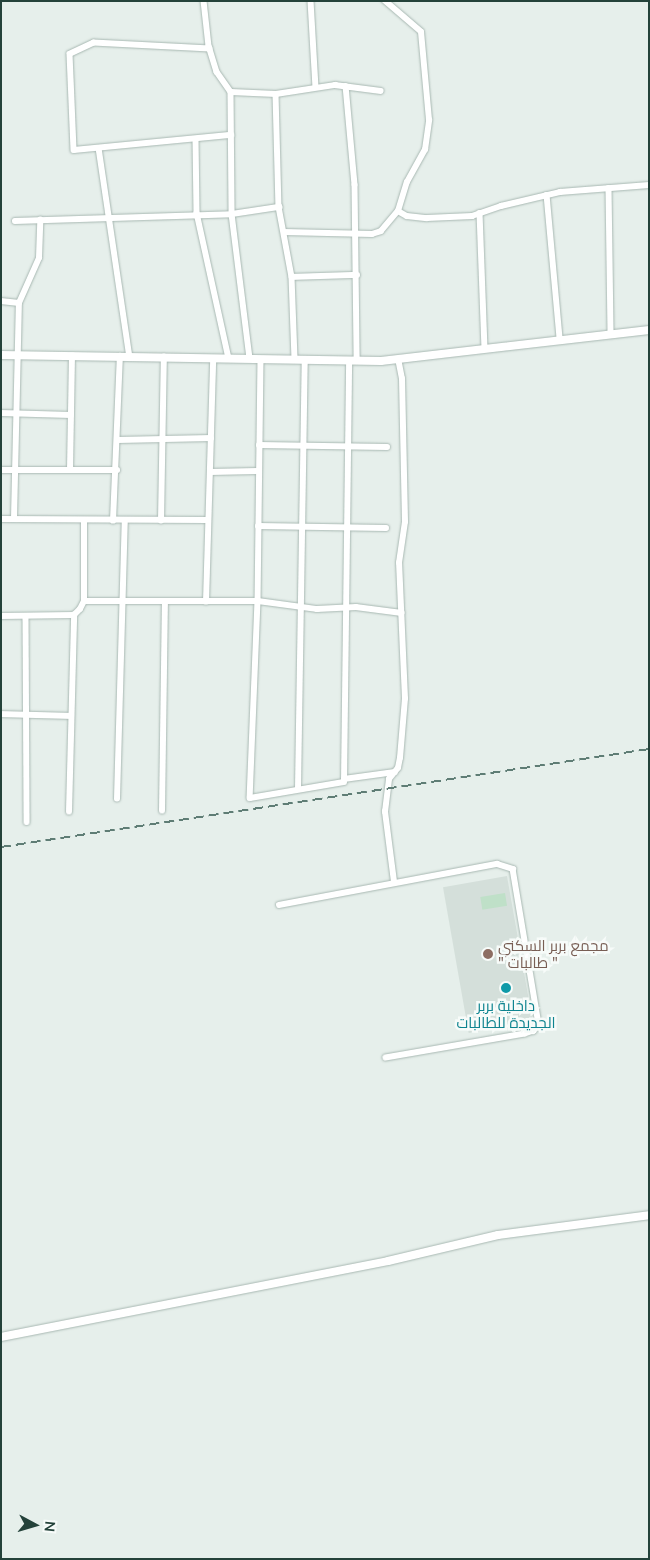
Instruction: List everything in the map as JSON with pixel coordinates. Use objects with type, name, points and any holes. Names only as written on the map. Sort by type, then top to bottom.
[{"type":"street","points":[[204,1],[210,49],[217,72],[231,92],[232,214],[250,359]]},
{"type":"street","points":[[311,1],[316,87]]},
{"type":"street","points":[[284,232],[356,233],[381,231],[398,211],[407,182],[425,150],[429,120],[422,32],[385,1]]},
{"type":"street","points":[[210,49],[94,43],[70,54],[74,150],[231,135]]},
{"type":"street","points":[[231,92],[276,94],[316,87],[346,86],[381,91]]},
{"type":"street","points":[[261,359],[257,472],[258,601],[250,798],[344,782],[348,607],[348,447],[357,275],[346,86]]},
{"type":"street","points":[[276,94],[280,207],[292,277],[295,360]]},
{"type":"street","points":[[196,139],[197,213],[228,359]]},
{"type":"street","points":[[99,148],[130,356]]},
{"type":"street","points":[[398,211],[407,216],[427,218],[480,213],[547,195],[649,185]]},
{"type":"street","points":[[609,188],[611,333]]},
{"type":"street","points":[[547,195],[560,339]]},
{"type":"street","points":[[15,221],[197,213],[232,214],[280,207]]},
{"type":"street","points":[[480,213],[484,349]]},
{"type":"street","points":[[14,519],[20,303],[39,258],[40,220]]},
{"type":"street","points":[[292,277],[357,275]]},
{"type":"street","points":[[1,301],[20,303]]},
{"type":"street","points":[[1,354],[353,361],[398,359],[649,330]]},
{"type":"street","points":[[70,470],[72,356]]},
{"type":"street","points":[[113,521],[117,470],[120,356]]},
{"type":"street","points":[[161,521],[164,357]]},
{"type":"street","points":[[206,602],[213,359]]},
{"type":"street","points":[[394,882],[385,812],[387,787],[400,758],[405,699],[399,563],[405,522],[402,378],[398,359]]},
{"type":"street","points":[[298,789],[305,360]]},
{"type":"street","points":[[1,413],[71,414]]},
{"type":"street","points":[[118,440],[211,438]]},
{"type":"street","points":[[259,445],[388,447]]},
{"type":"street","points":[[1,470],[117,470]]},
{"type":"street","points":[[210,472],[257,472]]},
{"type":"street","points":[[1,519],[208,520]]},
{"type":"street","points":[[70,812],[74,615],[84,601],[84,520]]},
{"type":"street","points":[[117,799],[124,521]]},
{"type":"street","points":[[258,526],[303,524],[348,528],[386,528]]},
{"type":"street","points":[[84,601],[165,603],[258,601],[301,607],[348,607],[402,613]]},
{"type":"street","points":[[162,811],[165,603]]},
{"type":"street","points":[[1,616],[74,615]]},
{"type":"street","points":[[26,616],[24,714],[27,822]]},
{"type":"street","points":[[1,714],[71,716]]},
{"type":"street","points":[[344,779],[395,772]]},
{"type":"street","points":[[279,905],[497,864],[513,869],[540,1018],[534,1031],[386,1058]]},
{"type":"street","points":[[1,1337],[388,1261],[498,1235],[649,1215]]},
{"type":"shaded area","name":"مجمع بربر السكني \" طالبات \"","points":[[507,876],[533,1022],[469,1033],[443,887]]},
{"type":"green space","points":[[505,893],[507,906],[482,910],[480,897]]},
{"type":"railway","points":[[1,847],[649,749]]},
{"type":"place","name":"مجمع بربر السكني \" طالبات \"","points":[[488,954]]},
{"type":"place","name":"داخلية بربر الجديدة للطالبات","points":[[506,988]]}]
